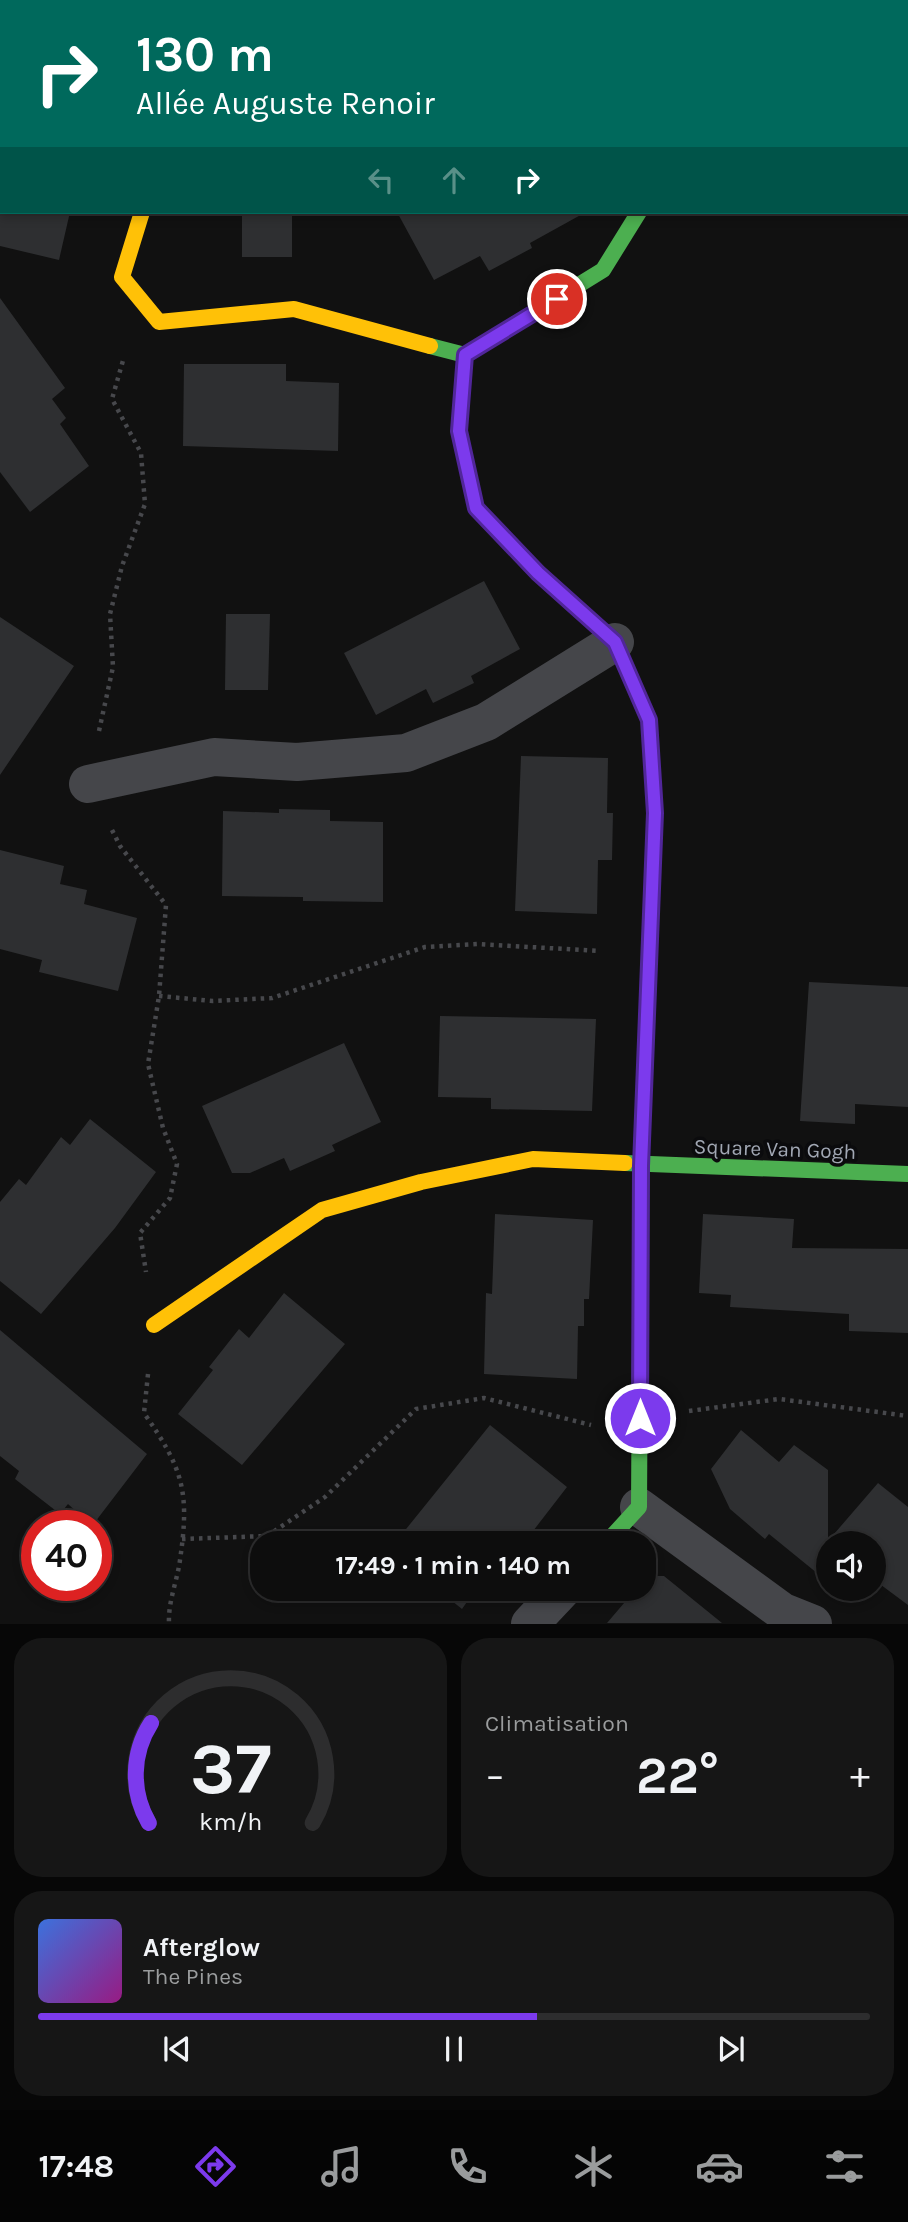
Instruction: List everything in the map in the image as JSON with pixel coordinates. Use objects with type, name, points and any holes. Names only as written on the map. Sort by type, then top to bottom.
[{"type":"street","points":[[141,214],[122,277],[159,322],[294,309],[465,355],[603,270],[638,214]]},
{"type":"street","points":[[465,355],[459,431],[476,508],[538,573],[615,642],[649,720],[655,813],[641,1166],[639,1507],[617,1531]]},
{"type":"street","points":[[88,784],[214,757],[298,762],[406,753],[486,722],[615,642]]},
{"type":"street","name":"Square Van Gogh","points":[[154,1325],[322,1210],[421,1182],[533,1159],[641,1166],[908,1174]]},
{"type":"street","points":[[639,1507],[783,1612],[813,1623]]},
{"type":"street","points":[[530,1623],[551,1601]]},
{"type":"path","points":[[141,300],[112,399],[141,453],[145,504],[122,566],[110,614],[113,667],[88,784],[120,846],[166,905],[159,996],[148,1064],[163,1128],[177,1164],[170,1198],[140,1233],[154,1325],[144,1413],[174,1456],[186,1504],[180,1562],[169,1605],[169,1623]]},
{"type":"path","points":[[159,996],[213,1001],[272,998],[425,947],[477,944],[538,950],[650,952]]},
{"type":"path","points":[[182,1539],[267,1535],[325,1497],[416,1409],[484,1398],[639,1437]]},
{"type":"path","points":[[640,1418],[779,1399],[908,1416]]},
{"type":"building","points":[[0,214],[70,214],[59,260],[0,246]]},
{"type":"building","points":[[242,214],[292,214],[292,257],[242,257]]},
{"type":"building","points":[[398,214],[582,214],[530,243],[532,248],[489,271],[480,256],[434,280]]},
{"type":"building","points":[[0,298],[65,388],[52,399],[66,418],[60,424],[89,466],[30,512],[0,472]]},
{"type":"building","points":[[184,364],[286,364],[286,381],[339,383],[338,451],[183,446]]},
{"type":"building","points":[[484,581],[520,649],[471,676],[474,683],[433,703],[426,689],[376,715],[344,653]]},
{"type":"building","points":[[226,614],[270,614],[268,690],[225,690]]},
{"type":"building","points":[[0,617],[74,666],[0,775]]},
{"type":"building","points":[[521,756],[608,758],[607,813],[613,813],[612,860],[598,860],[597,914],[515,911]]},
{"type":"building","points":[[279,809],[330,810],[330,821],[383,822],[383,902],[222,896],[223,811],[279,813]]},
{"type":"building","points":[[0,850],[64,866],[60,884],[87,890],[84,904],[137,918],[118,991],[39,972],[42,960],[0,949]]},
{"type":"building","points":[[809,982],[908,987],[908,1107],[855,1104],[855,1124],[800,1121]]},
{"type":"building","points":[[440,1016],[596,1019],[592,1111],[491,1109],[491,1098],[438,1097]]},
{"type":"building","points":[[344,1043],[381,1122],[332,1145],[335,1151],[290,1171],[284,1158],[250,1173],[232,1173],[202,1106]]},
{"type":"building","points":[[90,1119],[156,1172],[115,1228],[41,1314],[0,1281],[0,1202],[19,1179],[26,1185],[61,1137],[70,1145]]},
{"type":"building","points":[[495,1214],[593,1220],[589,1299],[584,1299],[584,1326],[578,1326],[577,1379],[484,1374],[486,1293],[492,1294]]},
{"type":"building","points":[[703,1214],[794,1219],[792,1248],[908,1249],[908,1333],[849,1331],[849,1314],[730,1307],[731,1295],[699,1293]]},
{"type":"building","points":[[284,1293],[345,1344],[242,1465],[178,1414],[213,1370],[209,1367],[239,1329],[249,1338]]},
{"type":"building","points":[[0,1330],[147,1454],[104,1510],[75,1510],[68,1504],[63,1510],[55,1510],[15,1479],[19,1471],[0,1456]]},
{"type":"building","points":[[490,1425],[567,1487],[533,1531],[404,1531]]},
{"type":"building","points":[[741,1430],[779,1462],[794,1445],[828,1470],[828,1531],[816,1531],[816,1572],[769,1534],[765,1539],[730,1509],[711,1469]]},
{"type":"building","points":[[878,1483],[908,1507],[908,1605],[886,1589],[886,1531],[837,1531]]},
{"type":"building","points":[[656,1576],[664,1576],[722,1623],[607,1623],[626,1601],[656,1601]]},
{"type":"building","points":[[452,1601],[468,1601],[462,1609]]},
{"type":"traffic: fast","points":[[430,346],[465,355],[603,270],[638,214]]},
{"type":"traffic: fast","points":[[465,355],[459,431],[476,508],[538,573],[615,642],[649,720],[650,734]]},
{"type":"traffic: fast","points":[[617,1531],[639,1507],[641,1166],[645,1065]]},
{"type":"traffic: fast","points":[[625,1163],[908,1174]]},
{"type":"traffic: slow","points":[[141,214],[122,277],[159,322],[294,309],[430,346]]},
{"type":"traffic: slow","points":[[645,1065],[655,813],[650,734]]},
{"type":"traffic: slow","points":[[154,1325],[322,1210],[421,1182],[533,1159],[625,1163]]},
{"type":"route","points":[[557,299],[465,355],[459,431],[476,508],[538,573],[615,642],[649,720],[655,813],[641,1166],[640,1418]]}]
